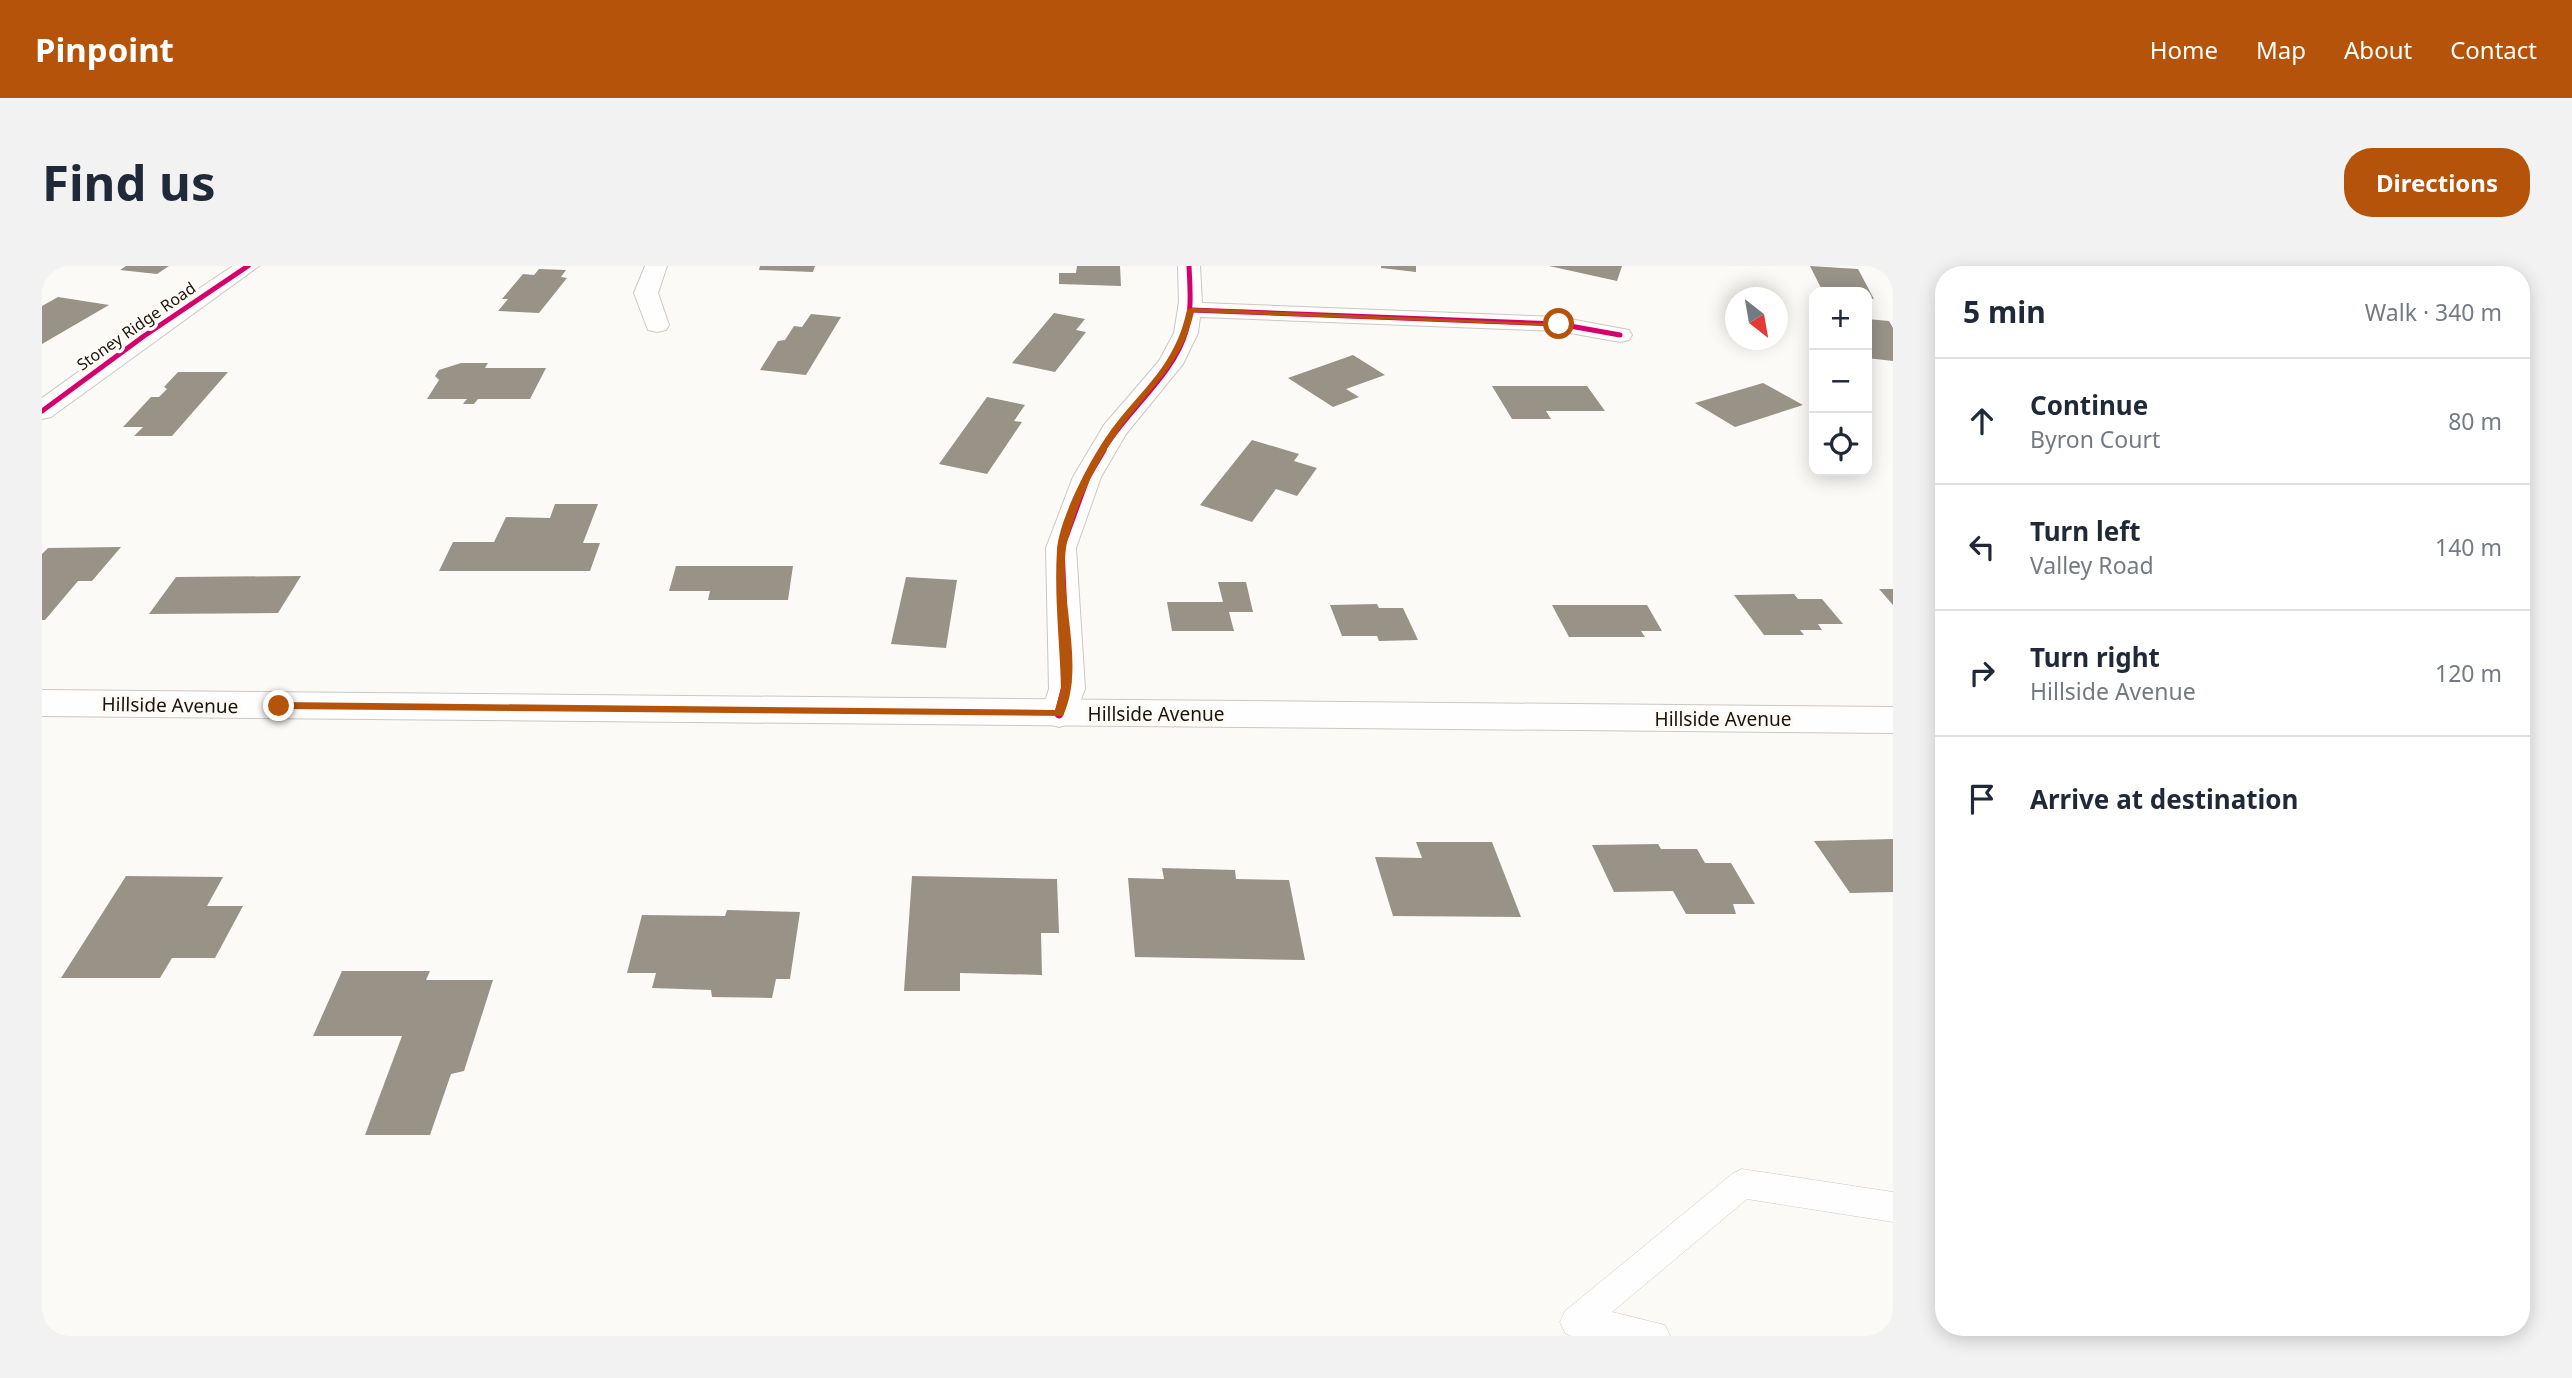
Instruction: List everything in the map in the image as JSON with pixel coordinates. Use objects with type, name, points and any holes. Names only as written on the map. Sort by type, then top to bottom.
[{"type":"street","name":"Stoney Ridge Road","points":[[42,411],[144,336],[248,266]]},
{"type":"street","points":[[656,266],[646,293],[657,325]]},
{"type":"street","points":[[1059,713],[1067,689],[1061,548],[1087,477],[1114,431],[1170,364],[1186,332],[1191,310],[1189,266]]},
{"type":"street","points":[[1191,310],[1559,324],[1620,335]]},
{"type":"street","name":"Hillside Avenue","points":[[42,703],[1893,720]]},
{"type":"lane","points":[[1576,1329],[1742,1184],[1893,1207]]},
{"type":"lane","points":[[1576,1329],[1654,1336]]},
{"type":"building","points":[[126,266],[169,266],[157,274],[120,270]]},
{"type":"building","points":[[760,266],[815,266],[813,272],[759,270]]},
{"type":"building","points":[[1077,266],[1120,266],[1121,286],[1059,284],[1059,273],[1076,273]]},
{"type":"building","points":[[1416,266],[1416,272],[1381,268]]},
{"type":"building","points":[[1549,266],[1622,266],[1617,281]]},
{"type":"building","points":[[1810,266],[1858,269],[1868,287],[1820,287]]},
{"type":"building","points":[[539,269],[566,270],[561,277],[567,278],[539,313],[498,311],[508,299],[502,299],[523,274],[534,275]]},
{"type":"building","points":[[58,297],[109,305],[42,344],[42,306]]},
{"type":"building","points":[[1054,313],[1085,319],[1076,330],[1086,332],[1055,372],[1012,363]]},
{"type":"building","points":[[811,314],[841,317],[806,375],[760,370],[778,341],[785,340],[794,326],[802,327]]},
{"type":"building","points":[[1872,319],[1889,321],[1893,328],[1893,361],[1872,359]]},
{"type":"building","points":[[1353,355],[1385,375],[1346,389],[1359,397],[1333,407],[1288,378]]},
{"type":"building","points":[[461,363],[488,363],[485,368],[546,368],[530,399],[478,399],[474,404],[463,404],[467,399],[427,399],[439,380],[435,376],[439,370]]},
{"type":"building","points":[[178,372],[228,372],[172,436],[134,436],[143,427],[123,427],[151,397],[159,397],[167,389],[164,387]]},
{"type":"building","points":[[1763,383],[1803,405],[1735,427],[1695,403]]},
{"type":"building","points":[[1492,386],[1587,386],[1605,411],[1546,411],[1551,419],[1512,419]]},
{"type":"building","points":[[987,397],[1025,405],[1014,421],[1022,422],[987,474],[939,464]]},
{"type":"building","points":[[1252,440],[1299,454],[1294,461],[1317,468],[1297,496],[1276,489],[1252,522],[1200,505]]},
{"type":"building","points":[[555,504],[598,504],[583,543],[600,543],[590,571],[439,571],[453,542],[494,542],[506,517],[550,518]]},
{"type":"building","points":[[121,547],[92,581],[78,581],[45,620],[42,620],[42,554],[48,548]]},
{"type":"building","points":[[676,566],[793,566],[788,600],[708,600],[710,591],[669,591]]},
{"type":"building","points":[[301,576],[278,613],[149,614],[176,577]]},
{"type":"building","points":[[906,577],[957,580],[946,648],[891,644]]},
{"type":"building","points":[[1218,582],[1246,582],[1253,612],[1229,612],[1234,631],[1172,631],[1167,602],[1223,602]]},
{"type":"building","points":[[1879,589],[1893,589],[1893,605]]},
{"type":"building","points":[[1794,594],[1798,599],[1822,599],[1843,624],[1818,624],[1822,630],[1800,630],[1804,635],[1764,635],[1734,595]]},
{"type":"building","points":[[1377,604],[1379,608],[1403,608],[1418,640],[1379,641],[1377,636],[1342,636],[1330,605]]},
{"type":"building","points":[[1552,605],[1647,605],[1662,631],[1641,631],[1645,637],[1569,637]]},
{"type":"building","points":[[1893,839],[1893,892],[1850,893],[1814,841]]},
{"type":"building","points":[[1416,842],[1492,842],[1521,917],[1393,916],[1375,857],[1422,858]]},
{"type":"building","points":[[1658,844],[1661,849],[1697,849],[1705,863],[1731,863],[1755,904],[1733,904],[1736,914],[1686,914],[1673,891],[1614,892],[1592,845]]},
{"type":"building","points":[[1162,868],[1235,870],[1236,879],[1289,880],[1305,960],[1135,957],[1128,878],[1164,879]]},
{"type":"building","points":[[126,876],[223,877],[207,906],[243,906],[215,958],[172,958],[160,978],[61,978]]},
{"type":"building","points":[[912,876],[1057,879],[1059,933],[1041,933],[1042,975],[960,973],[960,991],[904,991]]},
{"type":"building","points":[[727,910],[800,912],[790,979],[776,979],[772,998],[712,997],[711,990],[652,988],[656,973],[627,973],[642,915],[725,916]]},
{"type":"building","points":[[342,971],[430,971],[426,980],[493,980],[464,1071],[451,1074],[430,1135],[365,1135],[402,1036],[313,1036]]},
{"type":"cycle path","points":[[42,411],[144,336],[248,266]]},
{"type":"cycle path","points":[[1059,714],[1067,689],[1061,548],[1087,477],[1114,431],[1170,364],[1186,333],[1191,302],[1189,266]]},
{"type":"cycle path","points":[[1191,310],[1559,324],[1620,335]]},
{"type":"route","points":[[279,706],[1059,713],[1067,689],[1061,548],[1070,520],[1087,477],[1114,431],[1170,364],[1186,332],[1191,310],[1559,324]]}]
